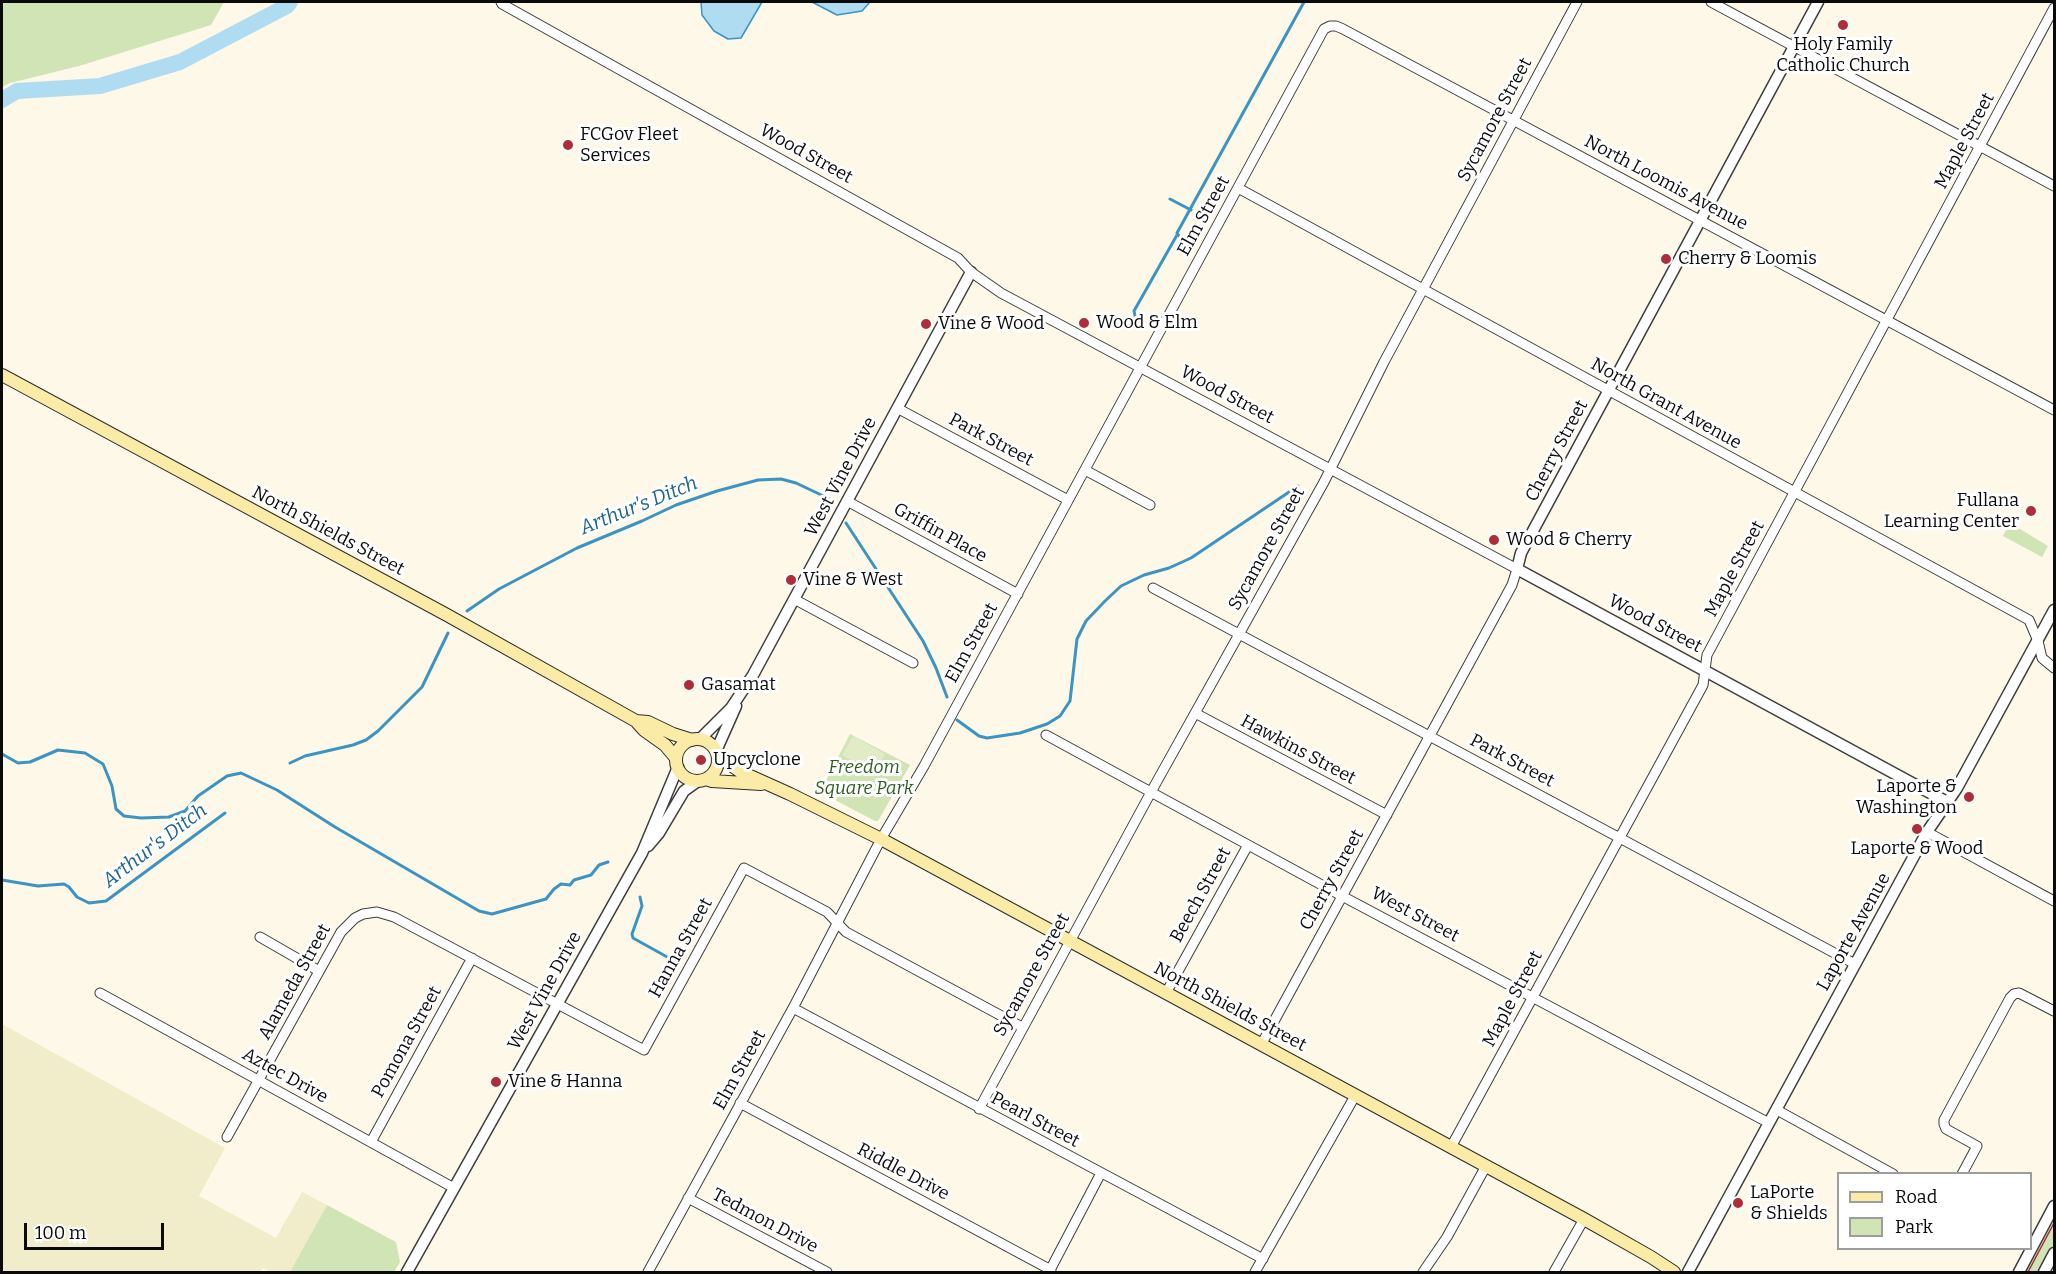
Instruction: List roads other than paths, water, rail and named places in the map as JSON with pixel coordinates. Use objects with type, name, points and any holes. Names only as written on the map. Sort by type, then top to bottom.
[{"type":"main road","name":"North Shields Street","points":[[2,375],[447,615],[636,721],[644,730],[665,745],[677,763]]},
{"type":"main road","name":"North Shields Street","points":[[636,721],[648,722],[673,734],[696,739]]},
{"type":"main road","points":[[696,739],[709,743],[717,754],[715,769],[702,780],[687,778],[677,763],[680,748],[696,739]]},
{"type":"main road","name":"North Shields Street","points":[[717,754],[733,768],[881,839],[1070,940],[1584,1219],[1674,1272]]},
{"type":"main road","name":"North Shields Street","points":[[702,780],[765,784]]},
{"type":"street","name":"Wood Street","points":[[501,2],[958,258],[971,272],[1001,293],[1517,568],[1947,802]]},
{"type":"street","name":"Sycamore Street","points":[[979,1109],[1330,470],[1422,289],[1577,2]]},
{"type":"street","points":[[1711,2],[2055,186]]},
{"type":"street","name":"Cherry Street","points":[[1261,1045],[1512,585],[1521,553],[1818,2]]},
{"type":"street","name":"Maple Street","points":[[1451,1147],[1703,685],[1707,655],[2055,8]]},
{"type":"street","name":"North Loomis Avenue","points":[[1324,29],[1330,26],[1343,29],[2055,410]]},
{"type":"street","name":"Elm Street","points":[[648,1272],[793,1008],[881,839],[924,766],[1324,29]]},
{"type":"street","name":"North Grant Avenue","points":[[1238,188],[2028,620],[2038,640],[2042,658],[2055,668]]},
{"type":"street","name":"West Vine Drive","points":[[717,754],[739,697],[971,272]]},
{"type":"street","name":"Park Street","points":[[897,408],[1068,500]]},
{"type":"street","points":[[1085,470],[1150,505]]},
{"type":"street","name":"Griffin Place","points":[[847,501],[1018,594]]},
{"type":"street","name":"Park Street","points":[[1153,588],[1855,964]]},
{"type":"street","points":[[794,599],[913,663]]},
{"type":"street","name":"Laporte Avenue","points":[[1688,1272],[1927,832],[1947,802],[2055,610]]},
{"type":"street","name":"West Vine Drive","points":[[696,739],[723,716],[739,697]]},
{"type":"street","name":"Hawkins Street","points":[[1195,713],[1387,815]]},
{"type":"street","name":"West Street","points":[[1046,735],[1342,896],[1769,1123]]},
{"type":"street","name":"West Vine Drive","points":[[407,1272],[642,853],[677,763]]},
{"type":"street","name":"West Vine Drive","points":[[642,853],[659,833],[684,791],[702,780]]},
{"type":"street","points":[[1927,832],[2055,901]]},
{"type":"street","name":"Beech Street","points":[[1166,993],[1248,845]]},
{"type":"street","name":"Hanna Street","points":[[363,914],[377,912],[388,915],[644,1050],[744,868],[827,912],[846,932],[1022,1027]]},
{"type":"street","name":"Alameda Street","points":[[228,1137],[346,925],[363,914]]},
{"type":"street","points":[[260,937],[320,971]]},
{"type":"street","name":"Pomona Street","points":[[371,1142],[472,958]]},
{"type":"street","name":"Aztec Drive","points":[[100,993],[454,1188]]},
{"type":"street","points":[[1963,1172],[1977,1146],[1946,1129],[1944,1120],[2010,998],[2019,993],[2055,1011]]},
{"type":"street","name":"Pearl Street","points":[[793,1008],[1263,1259]]},
{"type":"street","points":[[1255,1272],[1355,1096]]},
{"type":"street","name":"Riddle Drive","points":[[740,1103],[1050,1271]]},
{"type":"street","points":[[1777,1110],[1891,1172]]},
{"type":"street","points":[[1423,1272],[1447,1237],[1486,1166]]},
{"type":"street","points":[[1050,1271],[1101,1173]]},
{"type":"street","name":"Tedmon Drive","points":[[688,1198],[827,1272]]},
{"type":"street","points":[[2032,1246],[2055,1206]]},
{"type":"street","points":[[1554,1272],[1584,1219]]},
{"type":"street","points":[[2019,1272],[2030,1250]]},
{"type":"street","points":[[2044,1272],[2055,1253]]},
{"type":"water","points":[[701,2],[762,2],[741,38],[728,39],[714,31],[702,15]]},
{"type":"water","points":[[812,2],[870,2],[862,11],[837,15]]},
{"type":"waterway","points":[[2,100],[17,91],[100,86],[180,62],[287,6],[290,2]]},
{"type":"waterway","points":[[1182,240],[1177,233],[1304,2]]},
{"type":"waterway","points":[[1170,199],[1191,210]]},
{"type":"waterway","points":[[1136,320],[1134,311],[1177,235]]},
{"type":"waterway","name":"Arthur's Ditch","points":[[467,611],[499,589],[577,548],[676,505],[717,491],[758,480],[781,479],[796,483],[834,501]]},
{"type":"waterway","name":"Arthur's Ditch","points":[[957,720],[979,736],[987,738],[1020,733],[1047,724],[1060,716],[1070,701],[1077,639],[1086,621],[1105,601],[1121,586],[1191,558],[1298,486]]},
{"type":"waterway","name":"Arthur's Ditch","points":[[846,523],[923,641],[947,697]]},
{"type":"waterway","name":"Arthur's Ditch","points":[[290,763],[305,756],[353,745],[366,740],[378,731],[422,687],[448,633]]},
{"type":"waterway","points":[[2,754],[18,763],[30,762],[58,750],[85,753],[103,764],[112,786],[116,809],[124,816],[141,818],[169,817],[185,811],[198,796],[227,776],[241,773],[277,790],[335,827],[479,911],[492,914],[546,899],[561,884],[570,885],[574,880],[591,875],[599,865],[608,862]]},
{"type":"waterway","name":"Arthur's Ditch","points":[[2,880],[38,886],[64,884],[77,897],[89,903],[106,901],[225,813]]},
{"type":"waterway","points":[[640,897],[642,906],[632,934],[633,938],[678,963]]},
{"type":"tram line","points":[[2028,1272],[2054,1223]]},
{"type":"place","name":"Holy Family Catholic Church","points":[[1843,25]]},
{"type":"place","name":"FCGov Fleet Services","points":[[568,145]]},
{"type":"place","name":"Cherry & Loomis","points":[[1666,259]]},
{"type":"place","name":"Wood & Elm","points":[[1084,323]]},
{"type":"place","name":"Vine & Wood","points":[[926,324]]},
{"type":"place","name":"Fullana Learning Center","points":[[2031,511]]},
{"type":"place","name":"Wood & Cherry","points":[[1494,540]]},
{"type":"place","name":"Vine & West","points":[[791,580]]},
{"type":"place","name":"Gasamat","points":[[689,685]]},
{"type":"place","name":"Upcyclone","points":[[701,760]]},
{"type":"place","name":"Laporte & Washington","points":[[1969,797]]},
{"type":"place","name":"Laporte & Wood","points":[[1917,829]]},
{"type":"place","name":"Vine & Hanna","points":[[496,1082]]},
{"type":"place","name":"LaPorte & Shields","points":[[1738,1203]]},
{"type":"park label","name":"Freedom Square Park","points":[[864,778]]}]
